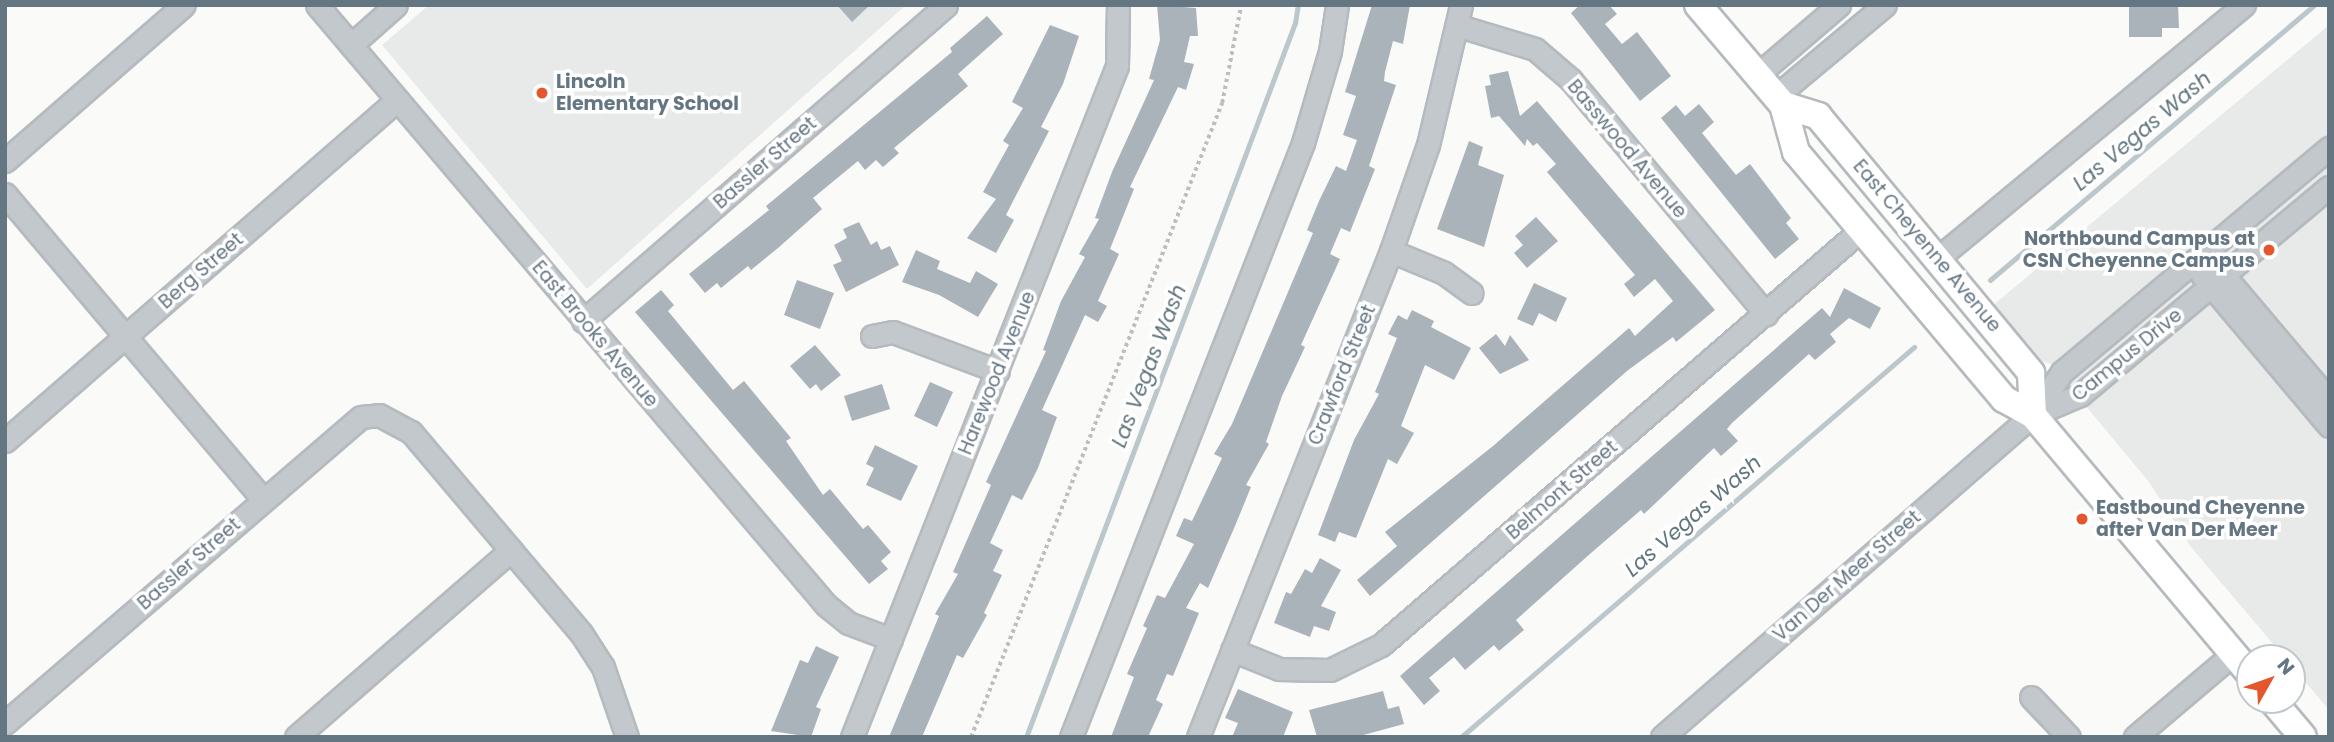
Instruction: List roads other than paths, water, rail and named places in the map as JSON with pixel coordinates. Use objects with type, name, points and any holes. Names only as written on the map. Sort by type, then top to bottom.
[{"type":"main road","name":"East Cheyenne Avenue","points":[[1698,5],[1779,101],[1796,152],[2004,399],[2033,415],[2236,658]]},
{"type":"main road","name":"East Cheyenne Avenue","points":[[1779,101],[1818,116],[1938,258],[2031,373],[2033,415]]},
{"type":"main road","points":[[2283,714],[2302,737]]},
{"type":"street","points":[[5,161],[184,5]]},
{"type":"street","name":"East Brooks Avenue","points":[[317,5],[826,605],[848,623],[891,639]]},
{"type":"street","points":[[351,45],[396,5]]},
{"type":"street","name":"Bassler Street","points":[[583,321],[946,5]]},
{"type":"street","name":"Harewood Avenue","points":[[852,737],[1117,66],[1118,5]]},
{"type":"street","points":[[1071,737],[1303,143],[1330,51],[1337,5]]},
{"type":"street","points":[[1757,75],[1839,5]]},
{"type":"street","points":[[1779,101],[1885,5]]},
{"type":"street","points":[[1938,258],[2244,5]]},
{"type":"street","name":"Crawford Street","points":[[1198,737],[1391,251],[1428,145],[1460,16]]},
{"type":"street","name":"Basswood Avenue","points":[[1460,16],[1535,49],[1571,80],[1766,314]]},
{"type":"street","name":"Berg Street","points":[[5,441],[397,100]]},
{"type":"street","name":"Campus Drive","points":[[2033,415],[2062,372],[2329,148]]},
{"type":"street","name":"Campus Drive","points":[[2033,415],[2080,395],[2329,187]]},
{"type":"street","points":[[5,194],[263,499]]},
{"type":"street","name":"Belmont Street","points":[[1232,650],[1279,669],[1330,670],[1365,655],[1862,229]]},
{"type":"street","points":[[1391,251],[1444,273],[1472,293]]},
{"type":"street","points":[[2198,258],[2329,426]]},
{"type":"street","points":[[2217,281],[2329,400]]},
{"type":"street","points":[[872,336],[893,332],[998,371]]},
{"type":"street","name":"Bassler Street","points":[[5,723],[361,417],[379,415],[395,420],[411,432],[511,550]]},
{"type":"street","name":"Van Der Meer Street","points":[[1661,737],[2033,415]]},
{"type":"street","points":[[296,737],[511,550],[603,667],[627,737]]},
{"type":"street","points":[[2135,737],[2233,654]]},
{"type":"street","points":[[2031,697],[2069,737]]},
{"type":"waterway","name":"Las Vegas Wash","points":[[1026,737],[1295,23],[1298,5]]},
{"type":"waterway","name":"Las Vegas Wash","points":[[1990,280],[2314,5]]},
{"type":"waterway","name":"Las Vegas Wash","points":[[1461,737],[1914,347]]},
{"type":"place","name":"Lincoln Elementary School","points":[[542,93]]},
{"type":"place","name":"Northbound Campus at CSN Cheyenne Campus","points":[[2269,250]]},
{"type":"place","name":"Eastbound Cheyenne after Van Der Meer","points":[[2082,519]]}]
